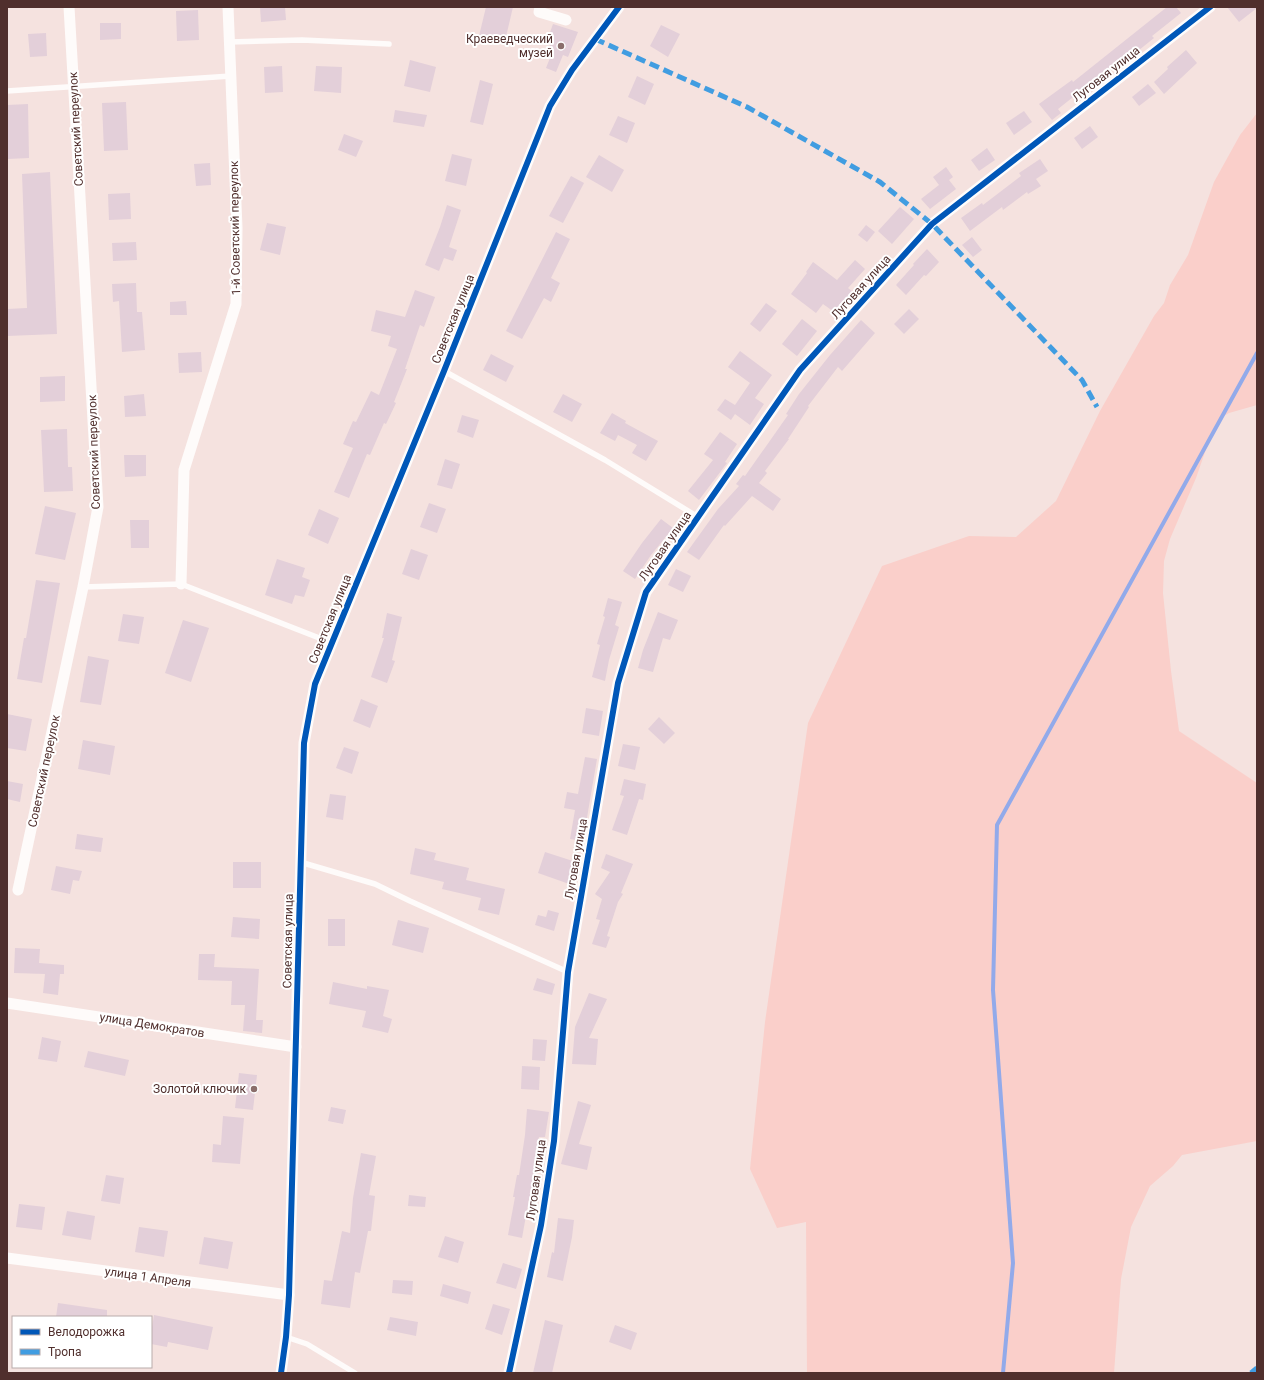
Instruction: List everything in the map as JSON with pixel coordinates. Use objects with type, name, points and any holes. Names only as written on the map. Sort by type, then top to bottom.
[{"type":"street","name":"Советский переулок","points":[[18,890],[83,587],[98,507],[69,7]]},
{"type":"street","name":"1-й Советский переулок","points":[[181,584],[184,470],[236,304],[237,228],[228,7]]},
{"type":"street","points":[[540,7],[539,12],[566,20]]},
{"type":"street","name":"Советская улица","points":[[281,1373],[286,1337],[289,1295],[304,743],[315,684],[444,371],[550,106],[572,70],[618,7]]},
{"type":"street","name":"Луговая улица","points":[[509,1373],[541,1226],[554,1141],[568,972],[618,683],[646,592],[800,370],[932,224],[1210,7]]},
{"type":"street","name":"улица Демократов","points":[[7,1003],[296,1047]]},
{"type":"street","name":"улица 1 Апреля","points":[[7,1258],[289,1295]]},
{"type":"lane","points":[[229,42],[302,40],[389,44]]},
{"type":"lane","points":[[7,91],[231,76]]},
{"type":"lane","points":[[444,371],[605,460],[698,517]]},
{"type":"lane","points":[[83,587],[181,584],[332,643]]},
{"type":"lane","points":[[300,862],[375,884],[568,972]]},
{"type":"lane","points":[[286,1337],[307,1344],[355,1373]]},
{"type":"shaded area","points":[[1257,113],[1257,405],[1229,413],[1222,417],[1211,435],[1196,478],[1170,539],[1164,561],[1163,593],[1179,731],[1257,783],[1257,1141],[1182,1155],[1173,1166],[1150,1186],[1131,1227],[1121,1279],[1114,1373],[807,1373],[806,1222],[777,1228],[750,1169],[765,1022],[808,723],[882,566],[969,536],[1016,537],[1056,501],[1100,411],[1154,316],[1164,303],[1170,285],[1188,255],[1214,182],[1240,135]]},
{"type":"building","points":[[260,7],[285,7],[286,20],[261,22]]},
{"type":"building","points":[[486,7],[513,7],[505,41],[479,36]]},
{"type":"building","points":[[1167,7],[1176,7],[1181,13],[1152,36],[1154,38],[1129,58],[1126,55],[1058,109],[1061,113],[1052,120],[1039,104],[1072,80],[1073,82]]},
{"type":"building","points":[[1227,7],[1257,7],[1257,8],[1239,22]]},
{"type":"building","points":[[198,10],[199,40],[177,41],[176,11]]},
{"type":"building","points":[[100,23],[121,23],[121,39],[100,40]]},
{"type":"building","name":"Краеведческий музей","points":[[553,24],[578,32],[568,57],[563,55],[556,72],[546,68],[552,53],[548,51],[552,40],[548,38]]},
{"type":"building","points":[[661,25],[680,34],[668,57],[650,46]]},
{"type":"building","points":[[46,33],[47,56],[30,57],[28,34]]},
{"type":"building","points":[[1186,50],[1197,63],[1164,94],[1154,82],[1168,69],[1167,67]]},
{"type":"building","points":[[410,60],[436,67],[430,92],[404,86]]},
{"type":"building","points":[[282,66],[283,92],[265,93],[264,67]]},
{"type":"building","points":[[316,66],[342,67],[341,93],[314,91]]},
{"type":"building","points":[[637,76],[654,84],[645,105],[628,97]]},
{"type":"building","points":[[480,80],[493,84],[483,125],[470,122]]},
{"type":"building","points":[[1148,84],[1156,93],[1139,106],[1132,97]]},
{"type":"building","points":[[126,102],[128,150],[104,151],[102,103]]},
{"type":"building","points":[[28,104],[29,158],[8,159],[7,105]]},
{"type":"building","points":[[395,110],[427,115],[424,127],[393,122]]},
{"type":"building","points":[[1024,111],[1032,122],[1014,135],[1006,123]]},
{"type":"building","points":[[618,116],[635,123],[627,143],[609,135]]},
{"type":"building","points":[[1090,126],[1098,137],[1082,149],[1074,138]]},
{"type":"building","points":[[344,134],[363,141],[356,157],[338,150]]},
{"type":"building","points":[[987,148],[995,160],[979,171],[971,160]]},
{"type":"building","points":[[452,154],[472,159],[466,186],[445,181]]},
{"type":"building","points":[[599,155],[624,170],[612,192],[586,177]]},
{"type":"building","points":[[1040,159],[1048,171],[1036,179],[1041,186],[1028,194],[1027,192],[1003,210],[1002,207],[970,231],[961,218],[982,203],[983,205],[1021,176],[1019,173]]},
{"type":"building","points":[[210,163],[211,185],[196,186],[194,164]]},
{"type":"building","points":[[946,167],[953,177],[949,180],[956,189],[930,209],[921,199],[939,185],[933,177]]},
{"type":"building","points":[[50,172],[57,334],[7,336],[7,309],[27,308],[22,174]]},
{"type":"building","points":[[571,176],[584,183],[563,223],[549,216]]},
{"type":"building","points":[[130,193],[131,219],[109,220],[108,194]]},
{"type":"building","points":[[447,205],[461,210],[449,247],[457,250],[453,261],[444,258],[439,271],[425,265]]},
{"type":"building","points":[[900,207],[914,219],[892,244],[878,231]]},
{"type":"building","points":[[267,223],[286,227],[280,255],[260,250]]},
{"type":"building","points":[[866,225],[875,232],[867,242],[858,235]]},
{"type":"building","points":[[556,232],[570,239],[551,278],[560,283],[551,302],[544,298],[522,339],[506,331]]},
{"type":"building","points":[[972,237],[982,250],[973,257],[962,245]]},
{"type":"building","points":[[136,242],[137,260],[113,261],[112,243]]},
{"type":"building","points":[[927,249],[939,262],[926,276],[924,275],[906,295],[896,285]]},
{"type":"building","points":[[855,260],[865,269],[848,288],[853,292],[837,314],[823,304],[816,313],[791,294],[807,273],[806,272],[813,262],[837,280]]},
{"type":"building","points":[[136,283],[137,312],[142,312],[145,350],[122,352],[119,301],[113,302],[112,284]]},
{"type":"building","points":[[415,290],[435,297],[424,327],[420,325],[405,369],[407,369],[394,402],[396,403],[386,424],[384,423],[370,455],[367,454],[349,498],[334,492],[353,448],[343,444],[353,421],[356,422],[371,391],[379,395],[397,349],[388,346],[391,336],[371,331],[376,310],[405,317]]},
{"type":"building","points":[[186,301],[187,315],[170,315],[170,302]]},
{"type":"building","points":[[766,303],[777,311],[760,332],[750,324]]},
{"type":"building","points":[[909,309],[919,319],[904,334],[894,324]]},
{"type":"building","points":[[802,319],[817,331],[797,356],[782,344]]},
{"type":"building","points":[[861,320],[875,333],[842,371],[838,367],[808,406],[809,407],[789,439],[765,471],[767,473],[759,483],[781,499],[773,511],[752,496],[725,526],[724,525],[699,560],[687,552],[718,509],[739,486],[736,484],[743,475],[745,476],[788,415],[786,414],[799,394],[830,355]]},
{"type":"building","points":[[740,351],[772,375],[755,398],[764,404],[750,425],[735,414],[731,420],[717,410],[725,399],[735,405],[750,383],[728,367]]},
{"type":"building","points":[[201,352],[202,372],[179,373],[178,353]]},
{"type":"building","points":[[491,354],[514,366],[506,382],[483,370]]},
{"type":"building","points":[[65,376],[65,401],[40,402],[40,377]]},
{"type":"building","points":[[144,394],[146,416],[125,417],[124,396]]},
{"type":"building","points":[[563,394],[582,404],[572,422],[553,412]]},
{"type":"building","points":[[612,413],[626,421],[625,423],[658,441],[646,461],[632,453],[637,445],[618,435],[615,441],[600,433]]},
{"type":"building","points":[[462,415],[479,420],[473,438],[457,432]]},
{"type":"building","points":[[67,429],[68,467],[72,467],[73,491],[44,492],[41,430]]},
{"type":"building","points":[[720,432],[737,444],[725,462],[727,463],[699,500],[688,491],[713,460],[704,454]]},
{"type":"building","points":[[124,455],[146,455],[146,476],[125,477]]},
{"type":"building","points":[[445,459],[460,464],[452,489],[437,485]]},
{"type":"building","points":[[429,503],[446,509],[437,533],[420,527]]},
{"type":"building","points":[[45,506],[76,513],[65,560],[35,554]]},
{"type":"building","points":[[319,509],[339,518],[328,544],[308,535]]},
{"type":"building","points":[[661,519],[673,528],[651,555],[635,579],[623,571]]},
{"type":"building","points":[[130,520],[149,520],[149,548],[131,548]]},
{"type":"building","points":[[411,549],[428,555],[419,580],[402,574]]},
{"type":"building","points":[[277,559],[305,568],[302,577],[310,580],[304,597],[295,595],[292,604],[265,595]]},
{"type":"building","points":[[676,569],[691,576],[683,592],[668,585]]},
{"type":"building","points":[[36,580],[60,583],[42,683],[17,679]]},
{"type":"building","points":[[608,598],[622,602],[615,625],[619,627],[609,660],[605,681],[592,677],[600,645],[597,644],[605,617],[603,616]]},
{"type":"building","points":[[658,612],[678,620],[670,640],[663,638],[653,672],[638,668],[643,650]]},
{"type":"building","points":[[387,613],[402,617],[392,660],[395,661],[387,683],[371,677],[384,638],[382,638]]},
{"type":"building","points":[[123,614],[144,617],[139,644],[118,641]]},
{"type":"building","points":[[183,620],[209,628],[191,682],[165,673]]},
{"type":"building","points":[[88,656],[109,660],[101,705],[80,702]]},
{"type":"building","points":[[361,699],[378,706],[370,728],[353,721]]},
{"type":"building","points":[[586,708],[603,711],[599,736],[582,733]]},
{"type":"building","points":[[7,714],[32,719],[26,751],[7,748]]},
{"type":"building","points":[[659,717],[675,733],[664,744],[648,729]]},
{"type":"building","points":[[83,740],[115,746],[110,775],[78,769]]},
{"type":"building","points":[[623,744],[640,747],[635,770],[618,766]]},
{"type":"building","points":[[344,747],[359,752],[352,774],[336,768]]},
{"type":"building","points":[[585,757],[597,759],[583,841],[570,839],[575,810],[564,808],[567,792],[578,794]]},
{"type":"building","points":[[624,779],[646,784],[643,800],[639,799],[627,835],[612,830],[624,796],[620,795]]},
{"type":"building","points":[[7,781],[23,784],[20,802],[7,799]]},
{"type":"building","points":[[330,794],[346,796],[343,820],[326,817]]},
{"type":"building","points":[[77,834],[103,838],[101,852],[75,849]]},
{"type":"building","points":[[415,848],[436,853],[434,860],[469,868],[466,880],[505,889],[499,915],[478,910],[481,898],[442,889],[444,882],[410,874]]},
{"type":"building","points":[[545,852],[579,863],[572,885],[538,873]]},
{"type":"building","points":[[606,854],[633,864],[621,893],[623,894],[618,902],[607,936],[610,937],[606,948],[592,944],[600,920],[596,919],[602,899],[595,894],[610,872],[601,868]]},
{"type":"building","points":[[233,862],[261,862],[261,888],[233,888]]},
{"type":"building","points":[[56,866],[82,871],[79,881],[73,880],[70,894],[51,890]]},
{"type":"building","points":[[548,910],[559,913],[554,931],[535,925],[538,915],[546,917]]},
{"type":"building","points":[[233,917],[260,919],[259,939],[231,937]]},
{"type":"building","points":[[328,919],[345,919],[345,946],[328,946]]},
{"type":"building","points":[[398,920],[429,928],[423,953],[392,945]]},
{"type":"building","points":[[15,948],[40,949],[39,963],[64,965],[64,974],[60,974],[58,995],[43,993],[45,974],[14,973]]},
{"type":"building","points":[[199,954],[215,954],[214,967],[259,969],[256,1020],[263,1020],[262,1033],[243,1031],[245,1005],[231,1005],[232,981],[198,980]]},
{"type":"building","points":[[537,978],[555,984],[552,995],[533,990]]},
{"type":"building","points":[[333,982],[367,989],[367,986],[389,990],[383,1016],[392,1019],[388,1033],[362,1027],[366,1011],[329,1004]]},
{"type":"building","points":[[589,993],[607,999],[589,1038],[598,1039],[596,1065],[572,1064],[575,1027]]},
{"type":"building","points":[[42,1037],[61,1041],[57,1062],[38,1059]]},
{"type":"building","points":[[533,1039],[547,1040],[545,1061],[532,1060]]},
{"type":"building","points":[[88,1051],[129,1060],[125,1076],[84,1067]]},
{"type":"building","points":[[522,1066],[540,1067],[539,1090],[521,1089]]},
{"type":"building","points":[[239,1073],[257,1075],[253,1110],[235,1108]]},
{"type":"building","points":[[578,1101],[591,1105],[579,1144],[592,1147],[587,1170],[561,1164]]},
{"type":"building","points":[[331,1107],[346,1110],[343,1124],[328,1121]]},
{"type":"building","points":[[527,1109],[549,1112],[545,1137],[539,1137],[533,1177],[535,1177],[531,1200],[529,1199],[522,1238],[508,1235],[515,1197],[513,1197],[517,1175],[519,1175]]},
{"type":"building","points":[[223,1116],[244,1118],[240,1164],[212,1162],[213,1144],[221,1145]]},
{"type":"building","points":[[361,1153],[376,1156],[369,1195],[375,1196],[371,1231],[368,1231],[360,1273],[355,1272],[350,1308],[321,1304],[324,1280],[332,1281],[342,1231],[350,1233],[353,1198]]},
{"type":"building","points":[[106,1175],[124,1178],[120,1204],[101,1201]]},
{"type":"building","points":[[409,1195],[426,1197],[425,1207],[408,1206]]},
{"type":"building","points":[[19,1204],[45,1207],[42,1230],[16,1227]]},
{"type":"building","points":[[67,1211],[95,1216],[91,1240],[62,1235]]},
{"type":"building","points":[[558,1218],[574,1220],[563,1281],[547,1277],[552,1252],[554,1253]]},
{"type":"building","points":[[139,1227],[168,1231],[164,1257],[135,1252]]},
{"type":"building","points":[[445,1236],[464,1242],[458,1263],[438,1257]]},
{"type":"building","points":[[204,1237],[233,1242],[228,1269],[199,1264]]},
{"type":"building","points":[[503,1263],[522,1269],[516,1289],[496,1283]]},
{"type":"building","points":[[393,1280],[413,1281],[412,1295],[392,1293]]},
{"type":"building","points":[[443,1284],[471,1292],[468,1304],[440,1296]]},
{"type":"building","points":[[58,1303],[107,1310],[107,1316],[56,1316]]},
{"type":"building","points":[[493,1304],[510,1309],[502,1335],[485,1329]]},
{"type":"building","points":[[154,1315],[213,1327],[208,1350],[168,1342],[167,1347],[152,1344]]},
{"type":"building","points":[[390,1317],[418,1322],[416,1336],[387,1330]]},
{"type":"building","points":[[545,1320],[563,1325],[552,1373],[533,1373]]},
{"type":"building","points":[[615,1325],[637,1333],[631,1350],[609,1342]]},
{"type":"waterway","points":[[1003,1373],[1013,1263],[993,990],[997,825],[1257,353]]},
{"type":"marked path","points":[[595,39],[747,107],[880,182],[932,224],[1082,380],[1097,407]]},
{"type":"marked path","points":[[1251,1373],[1257,1368]]},
{"type":"cycle path","points":[[281,1373],[286,1337],[289,1295],[304,743],[315,684],[444,371],[550,106],[572,70],[619,7]]},
{"type":"cycle path","points":[[509,1373],[541,1225],[554,1141],[568,972],[618,683],[646,592],[800,370],[932,224],[1210,7]]},
{"type":"place","name":"Краеведческий музей","points":[[561,46]]},
{"type":"place","name":"Золотой ключик","points":[[254,1089]]}]
